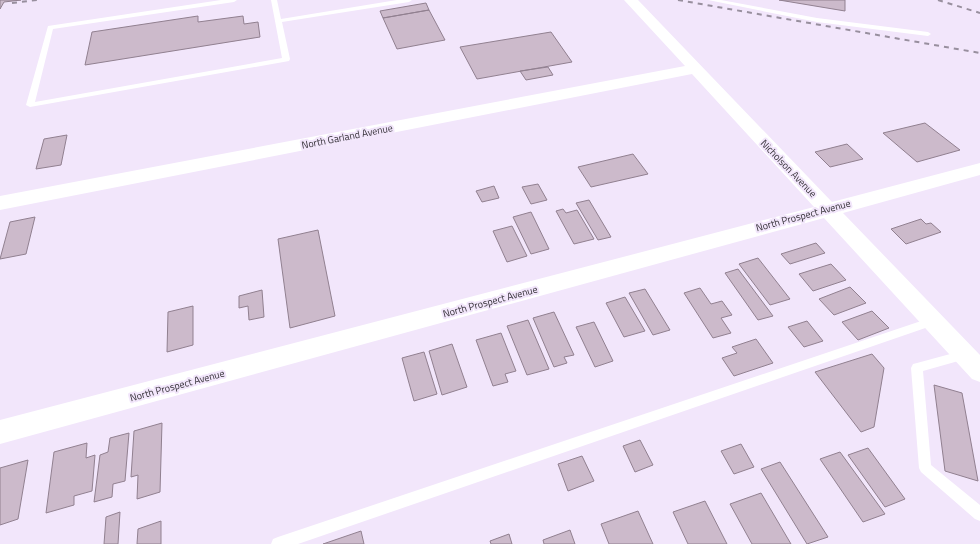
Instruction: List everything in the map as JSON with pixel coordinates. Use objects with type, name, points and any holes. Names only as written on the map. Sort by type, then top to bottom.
[{"type":"street","name":"Nicholson Avenue","points":[[631,0],[694,69],[980,371]]},
{"type":"street","name":"North Garland Avenue","points":[[0,203],[694,69]]},
{"type":"street","name":"North Prospect Avenue","points":[[0,432],[270,361],[827,208],[980,169]]},
{"type":"lane","points":[[234,0],[50,28],[30,105],[286,59],[274,0]]},
{"type":"lane","points":[[278,21],[408,0]]},
{"type":"lane","points":[[711,0],[817,20],[928,34]]},
{"type":"lane","points":[[278,544],[933,321]]},
{"type":"lane","points":[[965,355],[917,368],[925,468],[980,514]]},
{"type":"building","points":[[0,0],[21,0],[4,2],[0,9]]},
{"type":"building","points":[[779,0],[845,0],[845,11]]},
{"type":"building","points":[[426,3],[429,10],[383,18],[380,11]]},
{"type":"building","points":[[429,10],[445,40],[397,49],[383,18]]},
{"type":"building","points":[[198,16],[198,22],[243,16],[244,24],[258,22],[260,37],[85,65],[92,32]]},
{"type":"building","points":[[551,32],[572,62],[477,79],[460,47]]},
{"type":"building","points":[[548,67],[553,75],[526,80],[520,71]]},
{"type":"building","points":[[925,123],[960,150],[917,162],[883,133]]},
{"type":"building","points":[[67,135],[61,165],[36,169],[44,139]]},
{"type":"building","points":[[847,144],[863,159],[830,167],[815,152]]},
{"type":"building","points":[[633,154],[648,174],[591,187],[578,167]]},
{"type":"building","points":[[538,184],[547,200],[531,204],[522,187]]},
{"type":"building","points":[[494,186],[499,198],[482,202],[476,191]]},
{"type":"building","points":[[589,200],[611,237],[598,240],[576,203]]},
{"type":"building","points":[[563,209],[566,213],[577,210],[594,239],[574,244],[556,211]]},
{"type":"building","points":[[531,212],[549,249],[531,254],[513,217]]},
{"type":"building","points":[[35,217],[26,254],[0,259],[10,222]]},
{"type":"building","points":[[921,219],[926,224],[931,223],[941,232],[906,244],[891,229]]},
{"type":"building","points":[[512,226],[527,256],[507,262],[493,231]]},
{"type":"building","points":[[318,230],[335,316],[290,328],[278,239]]},
{"type":"building","points":[[816,243],[825,253],[790,264],[781,254]]},
{"type":"building","points":[[758,258],[790,299],[770,305],[739,264]]},
{"type":"building","points":[[831,264],[846,280],[813,291],[799,274]]},
{"type":"building","points":[[738,269],[773,316],[758,320],[725,273]]},
{"type":"building","points":[[850,287],[866,303],[834,315],[819,299]]},
{"type":"building","points":[[700,288],[711,304],[722,301],[732,315],[721,318],[731,333],[713,338],[684,293]]},
{"type":"building","points":[[645,289],[670,330],[653,335],[629,293]]},
{"type":"building","points":[[262,290],[264,317],[249,320],[248,306],[239,308],[239,296]]},
{"type":"building","points":[[625,297],[645,331],[624,337],[606,303]]},
{"type":"building","points":[[193,306],[193,345],[167,352],[168,312]]},
{"type":"building","points":[[872,311],[889,328],[858,340],[842,322]]},
{"type":"building","points":[[554,312],[574,355],[564,357],[567,363],[554,367],[533,318]]},
{"type":"building","points":[[528,320],[549,369],[527,375],[507,326]]},
{"type":"building","points":[[807,321],[823,341],[804,347],[788,327]]},
{"type":"building","points":[[594,322],[613,361],[595,367],[576,327]]},
{"type":"building","points":[[501,333],[516,371],[505,374],[508,382],[493,386],[476,340]]},
{"type":"building","points":[[756,339],[773,363],[734,376],[722,358],[737,353],[732,347]]},
{"type":"building","points":[[452,344],[467,387],[442,395],[429,351]]},
{"type":"building","points":[[424,352],[437,394],[414,401],[402,358]]},
{"type":"building","points":[[872,354],[884,368],[874,427],[861,432],[815,372]]},
{"type":"building","points":[[934,385],[962,393],[978,481],[945,471]]},
{"type":"building","points":[[162,423],[160,492],[137,499],[138,475],[131,477],[134,431]]},
{"type":"building","points":[[129,433],[125,481],[113,484],[112,497],[94,502],[100,455],[108,452],[110,438]]},
{"type":"building","points":[[640,440],[653,465],[635,472],[623,446]]},
{"type":"building","points":[[87,443],[86,458],[95,455],[92,491],[74,496],[74,505],[46,513],[54,452]]},
{"type":"building","points":[[741,444],[754,467],[734,474],[721,451]]},
{"type":"building","points":[[868,448],[905,499],[885,507],[848,455]]},
{"type":"building","points":[[840,452],[885,514],[863,522],[820,459]]},
{"type":"building","points":[[582,456],[594,481],[568,491],[558,464]]},
{"type":"building","points":[[28,460],[18,519],[0,525],[0,468]]},
{"type":"building","points":[[780,462],[828,537],[807,544],[761,469]]},
{"type":"building","points":[[761,493],[791,544],[752,544],[730,504]]},
{"type":"building","points":[[705,501],[727,544],[688,544],[673,512]]},
{"type":"building","points":[[638,511],[653,544],[609,544],[601,524]]},
{"type":"building","points":[[120,512],[118,544],[104,544],[106,517]]},
{"type":"building","points":[[161,521],[161,544],[137,544],[138,529]]},
{"type":"building","points":[[570,530],[575,544],[544,544],[543,540]]},
{"type":"building","points":[[361,531],[364,544],[323,544]]},
{"type":"building","points":[[509,534],[512,544],[491,544],[490,541]]},
{"type":"railway","points":[[12,3],[37,0]]},
{"type":"railway","points":[[678,0],[980,53]]},
{"type":"railway","points":[[938,0],[980,13]]}]
